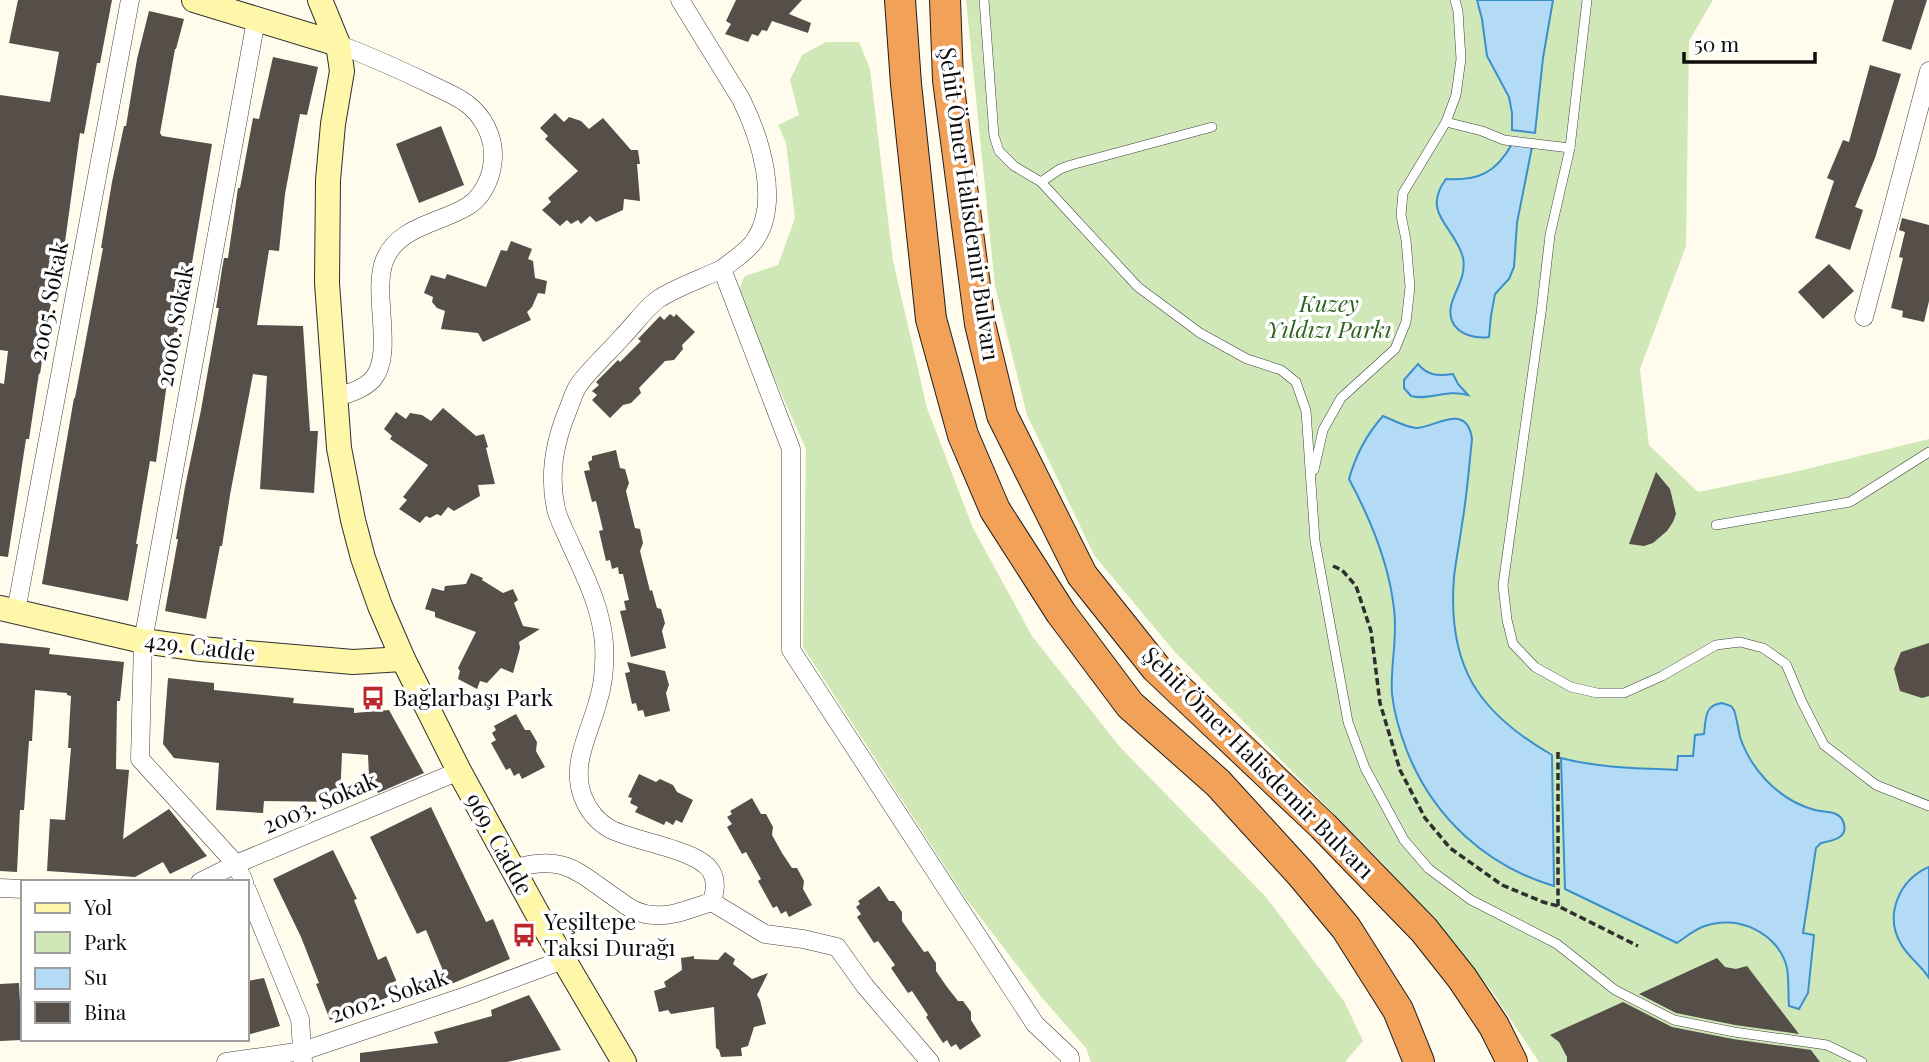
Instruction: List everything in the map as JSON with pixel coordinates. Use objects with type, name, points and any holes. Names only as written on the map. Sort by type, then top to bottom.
[{"type":"highway","name":"Şehit Ömer Halisdemir Bulvarı","points":[[900,0],[905,84],[931,319],[963,435],[995,510],[1061,613],[1130,705],[1218,783],[1346,928],[1398,1010],[1419,1062]]},
{"type":"highway","name":"Şehit Ömer Halisdemir Bulvarı","points":[[945,0],[949,94],[980,324],[1002,415],[1082,575],[1156,668],[1323,826],[1424,930],[1469,988],[1494,1026],[1512,1062]]},
{"type":"street","name":"2005. Sokak","points":[[8,610],[130,0]]},
{"type":"street","points":[[194,0],[381,60],[463,101],[480,116],[491,138],[493,150],[490,175],[479,196],[470,205],[411,232],[393,246],[386,257],[380,284],[382,357],[378,370],[372,380],[361,388],[335,398]]},
{"type":"street","name":"969. Cadde","points":[[320,0],[338,44],[342,71],[330,150],[326,214],[327,283],[339,448],[363,558],[403,659],[459,771],[563,960],[625,1061]]},
{"type":"street","points":[[680,0],[741,99],[758,141],[764,165],[767,209],[762,229],[753,243],[722,269],[659,299],[578,385],[559,429],[553,471],[557,512],[597,605],[604,643],[599,700],[580,753],[578,768],[582,794],[595,817],[608,828],[703,862],[715,879],[716,889],[712,902]]},
{"type":"street","name":"2006. Sokak","points":[[243,880],[236,864],[140,759],[143,641],[256,20]]},
{"type":"street","points":[[1864,317],[1929,71]]},
{"type":"street","points":[[722,269],[791,449],[791,650],[1035,1024],[1070,1056],[1070,1062]]},
{"type":"street","name":"429. Cadde","points":[[8,610],[143,641],[201,649],[353,662],[403,659]]},
{"type":"street","name":"2003. Sokak","points":[[204,880],[236,864],[459,771]]},
{"type":"street","points":[[513,869],[530,863],[560,864],[572,868],[630,909],[642,914],[667,915],[712,902],[765,934],[837,947],[865,986],[930,1062]]},
{"type":"street","points":[[0,888],[21,889]]},
{"type":"street","points":[[248,892],[300,1019],[303,1057]]},
{"type":"street","name":"2002. Sokak","points":[[226,1062],[303,1057],[563,960]]},
{"type":"lane","points":[[984,0],[995,136],[999,151],[1014,166],[1041,182],[1138,287],[1200,333],[1247,359],[1281,370],[1296,382],[1306,411],[1315,541],[1348,722],[1365,768],[1404,839],[1429,869],[1471,900],[1557,944],[1615,990],[1674,1020],[1827,1045],[1862,1062]]},
{"type":"lane","points":[[1311,482],[1322,430],[1341,398],[1395,349],[1406,322],[1410,287],[1401,215],[1402,193],[1446,122],[1456,95],[1461,59],[1455,0]]},
{"type":"lane","points":[[1587,0],[1570,148],[1550,235],[1503,585],[1513,644],[1535,667],[1571,687],[1597,693],[1624,693],[1662,676],[1716,645],[1740,642],[1763,648],[1786,664],[1825,745],[1876,785],[1929,806]]},
{"type":"lane","points":[[1446,122],[1504,140],[1570,148]]},
{"type":"lane","points":[[1041,182],[1071,165],[1212,127]]},
{"type":"lane","points":[[1716,525],[1850,502],[1929,452]]},
{"type":"path","points":[[1318,559],[1342,570],[1356,586],[1371,631],[1380,703],[1400,770],[1425,818],[1450,848],[1503,885],[1558,906],[1638,946]]},
{"type":"path","points":[[1558,750],[1558,906]]},
{"type":"green space","name":"Kuzey Yıldızı Parkı","points":[[966,0],[1713,0],[1689,41],[1686,246],[1640,369],[1649,445],[1698,492],[1929,439],[1929,1062],[1539,1062],[1491,990],[1384,865],[1174,651],[1094,555],[1027,415],[995,286]]},
{"type":"green space","points":[[826,42],[859,42],[870,69],[893,261],[927,408],[973,528],[1032,636],[1120,747],[1266,897],[1344,1001],[1363,1041],[1345,1062],[1091,1062],[1086,1048],[1043,999],[964,896],[803,647],[806,449],[737,294],[745,276],[778,265],[795,218],[786,143],[778,125],[799,115],[790,80],[802,55]]},
{"type":"water","points":[[1477,0],[1553,0],[1543,58],[1535,133],[1512,130],[1509,97],[1487,56]]},
{"type":"water","points":[[1512,144],[1532,147],[1517,223],[1514,267],[1509,279],[1495,294],[1489,337],[1473,337],[1458,330],[1450,313],[1464,267],[1459,247],[1438,211],[1439,191],[1446,179],[1477,176],[1493,168]]},
{"type":"water","points":[[1418,364],[1434,374],[1453,374],[1468,395],[1452,393],[1411,396],[1404,388],[1404,380]]},
{"type":"water","points":[[1383,416],[1416,428],[1457,419],[1464,421],[1469,428],[1472,439],[1469,471],[1454,577],[1456,636],[1462,661],[1472,683],[1486,703],[1526,739],[1552,755],[1554,886],[1506,866],[1465,836],[1431,797],[1404,744],[1392,694],[1395,631],[1392,592],[1378,542],[1349,479],[1362,445]]},
{"type":"water","points":[[1722,703],[1734,710],[1744,748],[1765,779],[1794,802],[1838,815],[1845,827],[1839,838],[1821,843],[1816,848],[1803,933],[1814,935],[1808,993],[1799,1009],[1789,1006],[1788,973],[1782,956],[1766,936],[1755,929],[1717,923],[1698,929],[1677,943],[1565,889],[1561,758],[1604,766],[1677,770],[1678,756],[1693,756],[1695,735],[1704,734],[1709,710]]},
{"type":"water","points":[[1929,867],[1929,978],[1904,949],[1896,933],[1894,910],[1902,889],[1918,873]]},
{"type":"building","points":[[18,0],[112,0],[84,134],[80,133],[61,271],[56,270],[8,557],[0,556],[0,383],[4,384],[8,351],[0,350],[0,95],[50,102],[59,52],[9,43]]},
{"type":"building","points":[[736,0],[802,0],[789,14],[811,23],[808,33],[772,21],[767,31],[762,30],[758,36],[752,34],[748,42],[725,34],[731,24],[726,21]]},
{"type":"building","points":[[1894,0],[1927,0],[1911,50],[1882,41]]},
{"type":"building","points":[[149,11],[184,19],[175,49],[160,133],[162,136],[212,144],[192,263],[189,263],[177,333],[174,332],[156,462],[150,461],[128,601],[42,584],[103,248],[112,182]]},
{"type":"building","points":[[273,57],[318,67],[307,115],[300,114],[285,194],[279,251],[269,250],[257,325],[303,326],[310,431],[318,431],[314,493],[260,489],[267,376],[253,374],[206,619],[165,611],[219,308],[216,308],[224,258],[228,258],[238,188],[253,118],[259,119]]},
{"type":"building","points":[[1870,65],[1901,74],[1875,158],[1855,207],[1863,210],[1850,250],[1815,238],[1834,181],[1827,178],[1843,140],[1849,142]]},
{"type":"building","points":[[555,113],[564,122],[569,117],[581,121],[589,129],[603,118],[631,150],[638,150],[640,201],[624,199],[623,210],[596,222],[590,216],[581,224],[578,220],[571,224],[567,220],[560,226],[542,210],[551,202],[548,198],[578,171],[545,139],[548,136],[540,128]]},
{"type":"building","points":[[441,126],[464,185],[419,203],[396,144]]},
{"type":"building","points":[[1902,218],[1929,225],[1929,301],[1924,322],[1902,317],[1903,311],[1891,308],[1903,258],[1899,257],[1905,232],[1899,230]]},
{"type":"building","points":[[511,241],[532,249],[528,259],[533,261],[535,278],[547,281],[545,294],[538,293],[527,312],[531,320],[483,342],[478,333],[441,329],[445,311],[437,308],[432,302],[433,297],[424,293],[431,275],[445,279],[447,274],[486,287],[501,250],[507,251]]},
{"type":"building","points":[[1829,264],[1854,291],[1823,319],[1798,292]]},
{"type":"building","points":[[670,314],[674,317],[676,314],[695,332],[682,345],[683,349],[674,360],[665,361],[639,388],[641,393],[610,418],[592,400],[597,395],[592,391],[599,385],[596,382],[641,341],[638,339],[660,316],[664,320]]},
{"type":"building","points":[[443,408],[476,436],[484,434],[495,484],[478,485],[480,496],[454,511],[448,507],[441,516],[426,516],[420,523],[399,509],[407,500],[403,497],[428,465],[390,439],[392,436],[384,429],[396,412],[406,419],[410,413],[422,415],[431,421]]},
{"type":"building","points":[[616,450],[620,468],[625,469],[629,483],[626,491],[635,528],[640,529],[643,543],[640,551],[650,591],[652,590],[657,608],[661,609],[665,623],[662,631],[666,648],[631,657],[620,611],[626,610],[624,601],[629,600],[623,574],[619,574],[618,567],[612,569],[610,560],[606,561],[599,531],[603,530],[596,501],[592,502],[584,471],[590,470],[588,462],[592,460],[592,456]]},
{"type":"building","points":[[1656,472],[1670,489],[1676,514],[1673,522],[1653,543],[1644,546],[1629,544]]},
{"type":"building","points":[[471,573],[483,578],[482,580],[503,593],[513,589],[518,600],[514,603],[523,626],[540,629],[519,642],[520,648],[513,673],[501,668],[487,683],[480,681],[477,689],[458,679],[458,668],[476,632],[435,617],[435,612],[425,609],[432,588],[444,591],[445,586],[466,584]]},
{"type":"building","points":[[0,643],[50,648],[49,654],[124,662],[120,701],[117,701],[116,769],[129,770],[123,839],[169,809],[207,856],[170,874],[163,862],[135,877],[47,871],[50,819],[65,820],[71,748],[68,748],[71,696],[67,693],[35,690],[24,810],[20,810],[17,872],[0,871]]},
{"type":"building","points":[[1929,643],[1929,696],[1922,698],[1900,691],[1894,669],[1901,652]]},
{"type":"building","points":[[627,662],[665,671],[669,685],[666,693],[670,711],[645,717],[643,710],[638,711],[636,703],[632,704],[625,673],[630,672]]},
{"type":"building","points":[[168,678],[214,683],[214,690],[294,698],[293,703],[354,708],[354,713],[389,710],[424,773],[378,793],[369,776],[368,755],[342,753],[340,802],[264,801],[263,813],[216,810],[219,763],[174,758],[163,744]]},
{"type":"building","points":[[516,714],[525,730],[530,730],[537,742],[536,751],[545,767],[522,779],[519,773],[514,776],[510,768],[506,770],[491,743],[496,740],[492,733],[496,730],[494,726]]},
{"type":"building","points":[[639,774],[656,782],[660,779],[673,785],[677,792],[693,800],[682,823],[676,820],[673,825],[666,821],[664,825],[635,812],[638,807],[630,803],[632,798],[628,797]]},
{"type":"building","points":[[752,798],[761,814],[766,814],[773,827],[772,835],[782,853],[792,868],[797,868],[804,881],[803,889],[812,905],[789,917],[786,911],[781,914],[777,906],[773,908],[746,852],[742,854],[727,827],[732,824],[727,817],[732,814],[730,811]]},
{"type":"building","points":[[431,807],[486,922],[493,919],[510,959],[449,985],[426,930],[417,934],[370,837]]},
{"type":"building","points":[[333,850],[357,899],[354,900],[378,960],[386,956],[401,992],[330,1020],[301,937],[273,879]]},
{"type":"building","points":[[879,886],[889,901],[894,901],[902,912],[902,921],[924,952],[928,951],[936,963],[936,971],[947,987],[971,1012],[971,1020],[981,1036],[960,1050],[956,1044],[951,1047],[947,1040],[943,1043],[912,991],[908,993],[891,968],[895,965],[878,941],[874,943],[857,917],[861,914],[856,907],[860,904],[858,901]]},
{"type":"building","points":[[725,952],[735,959],[733,964],[752,979],[768,973],[757,995],[766,1024],[754,1027],[748,1046],[741,1048],[742,1056],[721,1057],[716,1048],[714,1007],[671,1014],[668,1010],[659,1012],[654,991],[666,987],[664,982],[682,970],[681,958],[694,956],[694,959],[718,960]]},
{"type":"building","points":[[1717,958],[1725,967],[1736,969],[1747,966],[1799,1034],[1676,1013],[1639,994]]},
{"type":"building","points":[[264,978],[280,1026],[248,1035],[248,981]]},
{"type":"building","points":[[19,983],[21,1040],[0,1041],[0,984]]},
{"type":"building","points":[[529,995],[561,1050],[507,1062],[360,1062],[360,1053],[438,1043],[434,1032],[492,1016],[491,1010]]},
{"type":"building","points":[[1623,1002],[1672,1027],[1811,1050],[1820,1062],[1567,1062],[1559,1042],[1550,1035]]},
{"type":"place","name":"Bağlarbaşı Park","points":[[373,698]]},
{"type":"place","name":"Yeşiltepe Taksi Durağı","points":[[524,935]]}]
